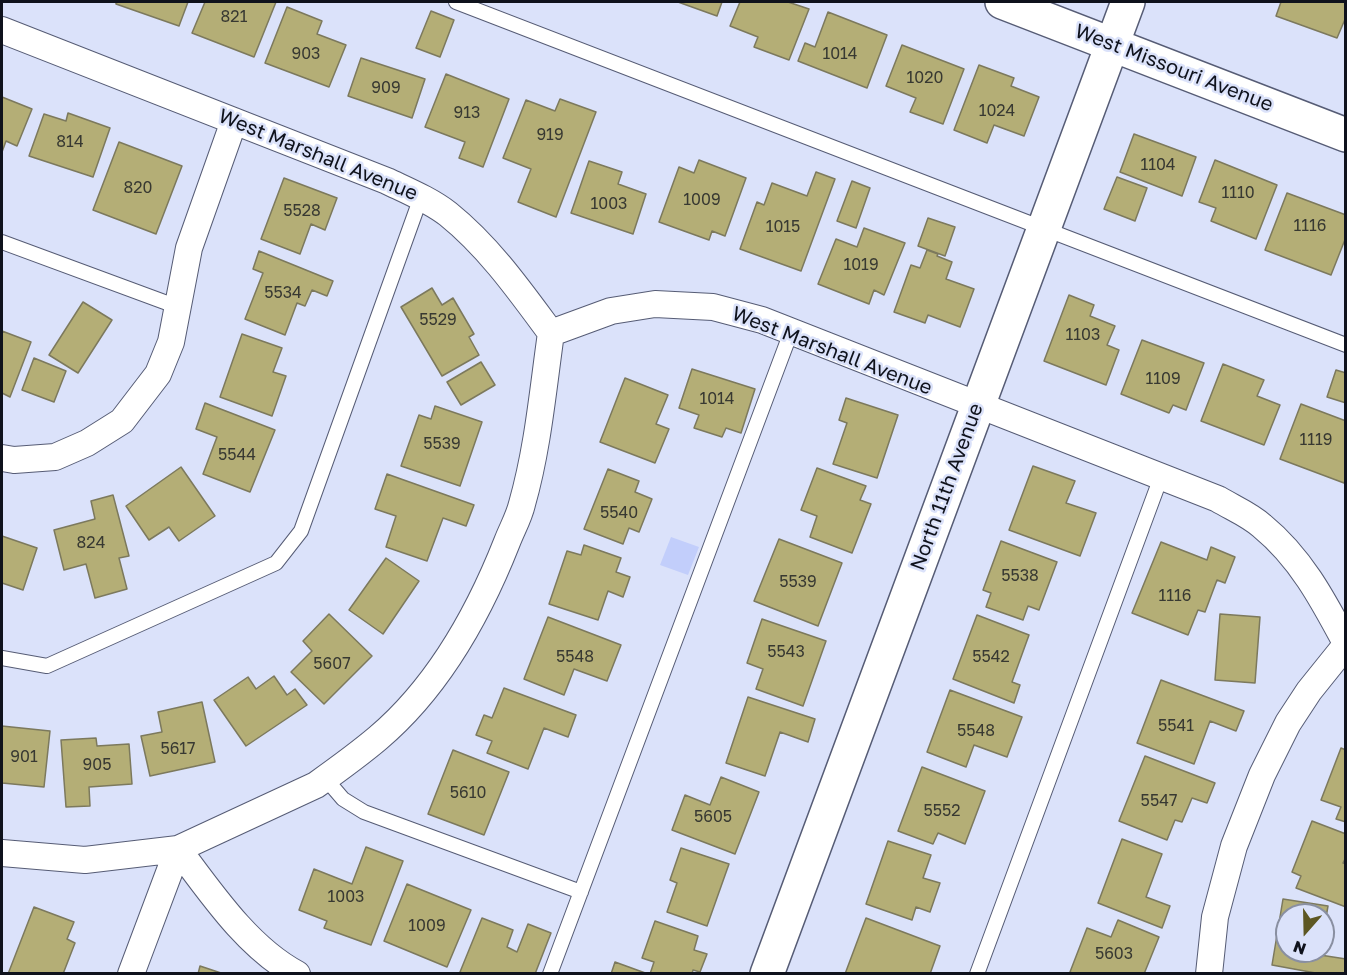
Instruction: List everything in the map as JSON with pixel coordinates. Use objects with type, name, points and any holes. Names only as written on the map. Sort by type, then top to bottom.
[{"type":"street","name":"West Missouri Avenue","points":[[1002,2],[1346,135]]},
{"type":"street","name":"North 11th Avenue","points":[[767,974],[1128,2]]},
{"type":"street","name":"West Marshall Avenue","points":[[2,30],[387,181],[421,197],[447,214],[480,244],[515,284],[551,333],[611,311],[655,304],[712,307],[762,320],[1218,499],[1261,525],[1293,557],[1317,589],[1346,644]]},
{"type":"street","points":[[2,458],[14,460],[55,457],[87,443],[122,421],[158,374],[171,342],[189,248],[234,121]]},
{"type":"street","points":[[2,853],[85,860],[178,849],[316,785],[379,738],[426,689],[462,633],[496,571],[522,504],[536,437],[551,333]]},
{"type":"street","points":[[1209,974],[1215,918],[1234,846],[1262,775],[1288,723],[1313,684],[1346,644]]},
{"type":"street","points":[[131,974],[178,849]]},
{"type":"street","points":[[178,849],[228,915],[281,965],[297,974]]},
{"type":"lane","points":[[456,2],[1346,345]]},
{"type":"lane","points":[[2,658],[47,666],[276,563],[301,531],[421,197]]},
{"type":"lane","points":[[2,242],[177,307]]},
{"type":"lane","points":[[550,974],[790,332]]},
{"type":"lane","points":[[977,974],[1161,477]]},
{"type":"lane","points":[[325,778],[343,799],[364,812],[581,892]]},
{"type":"shaded area","points":[[671,537],[699,547],[688,575],[660,565]]},
{"type":"building","points":[[116,2],[188,2],[179,26],[116,4]]},
{"type":"building","points":[[205,2],[276,2],[254,57],[192,33]]},
{"type":"building","points":[[678,2],[722,2],[717,16]]},
{"type":"building","points":[[740,2],[788,2],[809,9],[789,60],[754,47],[758,37],[730,26]]},
{"type":"building","points":[[1281,2],[1346,2],[1346,17],[1337,38],[1276,16]]},
{"type":"building","points":[[287,7],[322,21],[317,34],[346,45],[329,87],[265,63]]},
{"type":"building","points":[[431,11],[454,20],[440,57],[416,48]]},
{"type":"building","points":[[828,12],[887,35],[867,88],[798,61],[805,43],[815,47]]},
{"type":"building","points":[[902,45],[964,69],[943,124],[910,112],[916,98],[886,86]]},
{"type":"building","points":[[361,58],[425,79],[412,118],[348,96]]},
{"type":"building","points":[[979,65],[1014,78],[1011,86],[1039,97],[1024,136],[994,125],[987,143],[954,130]]},
{"type":"building","points":[[446,74],[509,99],[483,167],[459,158],[465,142],[425,127]]},
{"type":"building","points":[[2,97],[32,109],[17,146],[6,141],[2,152]]},
{"type":"building","points":[[560,99],[596,112],[556,217],[518,202],[531,169],[503,158],[526,100],[555,111]]},
{"type":"building","points":[[68,113],[110,128],[93,177],[29,156],[44,114],[66,121]]},
{"type":"building","points":[[1134,134],[1196,157],[1182,196],[1120,172]]},
{"type":"building","points":[[119,142],[182,166],[156,234],[93,210]]},
{"type":"building","points":[[699,160],[746,178],[725,236],[712,231],[709,240],[659,222],[679,167],[694,173]]},
{"type":"building","points":[[1215,160],[1277,185],[1256,239],[1211,221],[1216,208],[1199,202]]},
{"type":"building","points":[[589,161],[622,172],[618,184],[646,194],[633,234],[571,213]]},
{"type":"building","points":[[816,172],[835,179],[801,271],[740,249],[757,202],[764,205],[772,183],[807,196]]},
{"type":"building","points":[[1117,177],[1147,188],[1135,221],[1104,209]]},
{"type":"building","points":[[284,178],[337,198],[325,230],[311,224],[300,254],[261,239]]},
{"type":"building","points":[[852,181],[870,188],[856,228],[837,221]]},
{"type":"building","points":[[1287,193],[1346,215],[1346,237],[1331,275],[1265,250]]},
{"type":"building","points":[[928,218],[955,227],[945,256],[918,246]]},
{"type":"building","points":[[864,228],[905,243],[884,295],[874,290],[869,304],[818,284],[836,239],[857,247]]},
{"type":"building","points":[[927,250],[952,262],[946,279],[974,289],[960,327],[928,315],[925,323],[894,312],[911,265],[920,268]]},
{"type":"building","points":[[259,251],[333,281],[327,296],[312,290],[305,306],[297,303],[285,335],[245,319],[263,273],[253,269]]},
{"type":"building","points":[[432,288],[442,305],[453,298],[474,334],[469,337],[479,355],[442,376],[401,307]]},
{"type":"building","points":[[1069,295],[1094,305],[1090,316],[1115,326],[1107,345],[1119,350],[1106,385],[1044,361]]},
{"type":"building","points":[[83,302],[112,320],[78,373],[49,355]]},
{"type":"building","points":[[2,331],[31,342],[10,397],[2,393]]},
{"type":"building","points":[[242,334],[282,348],[273,372],[286,376],[272,416],[220,397]]},
{"type":"building","points":[[1142,340],[1204,363],[1186,410],[1173,405],[1169,413],[1121,394]]},
{"type":"building","points":[[34,358],[66,371],[54,402],[22,390]]},
{"type":"building","points":[[481,362],[495,385],[461,405],[447,382]]},
{"type":"building","points":[[1223,364],[1264,380],[1257,396],[1280,405],[1264,445],[1201,421]]},
{"type":"building","points":[[692,369],[755,389],[741,433],[726,428],[722,437],[694,428],[699,415],[679,408]]},
{"type":"building","points":[[1336,370],[1346,373],[1346,403],[1327,397]]},
{"type":"building","points":[[625,378],[668,395],[656,424],[669,429],[655,463],[600,442]]},
{"type":"building","points":[[846,398],[898,415],[877,478],[833,464],[847,423],[839,420]]},
{"type":"building","points":[[205,403],[275,430],[250,492],[203,474],[217,437],[196,429]]},
{"type":"building","points":[[1301,404],[1346,421],[1346,478],[1344,483],[1280,459]]},
{"type":"building","points":[[435,406],[482,422],[460,486],[401,466],[419,415],[431,419]]},
{"type":"building","points":[[1033,466],[1075,481],[1066,503],[1096,513],[1080,556],[1009,530]]},
{"type":"building","points":[[181,467],[215,516],[179,541],[169,527],[149,540],[126,506]]},
{"type":"building","points":[[817,468],[866,486],[860,500],[871,504],[852,553],[810,537],[817,516],[801,510]]},
{"type":"building","points":[[608,469],[639,481],[635,492],[652,499],[639,532],[629,528],[623,544],[584,529]]},
{"type":"building","points":[[387,474],[474,505],[466,526],[443,518],[427,561],[386,547],[396,516],[375,509]]},
{"type":"building","points":[[113,495],[129,556],[119,558],[127,589],[95,598],[86,564],[64,570],[54,530],[95,519],[91,501]]},
{"type":"building","points":[[2,536],[37,548],[23,590],[2,583]]},
{"type":"building","points":[[779,539],[842,563],[818,626],[754,601]]},
{"type":"building","points":[[1001,541],[1057,562],[1039,610],[1028,606],[1023,620],[986,607],[991,593],[983,590]]},
{"type":"building","points":[[1161,542],[1207,560],[1211,547],[1235,557],[1225,583],[1217,580],[1205,612],[1198,610],[1188,635],[1132,613]]},
{"type":"building","points":[[584,545],[621,558],[616,572],[630,577],[623,597],[608,591],[598,620],[549,604],[567,551],[581,555]]},
{"type":"building","points":[[386,558],[419,581],[383,634],[349,610]]},
{"type":"building","points":[[329,614],[372,656],[324,704],[291,672],[312,651],[303,641]]},
{"type":"building","points":[[1220,614],[1260,617],[1255,683],[1215,680]]},
{"type":"building","points":[[977,615],[1029,635],[1012,682],[1020,685],[1014,703],[953,679]]},
{"type":"building","points":[[548,617],[621,645],[607,681],[574,669],[564,695],[524,679]]},
{"type":"building","points":[[762,619],[826,641],[803,706],[756,689],[763,669],[747,663]]},
{"type":"building","points":[[274,676],[287,695],[295,689],[307,705],[246,746],[214,700],[248,677],[256,689]]},
{"type":"building","points":[[1161,680],[1244,711],[1236,731],[1210,721],[1194,764],[1137,743]]},
{"type":"building","points":[[504,688],[576,715],[568,737],[544,728],[528,769],[487,753],[492,741],[476,735],[484,715],[492,718]]},
{"type":"building","points":[[950,690],[1022,717],[1007,757],[974,745],[966,767],[927,752]]},
{"type":"building","points":[[748,697],[815,719],[808,742],[780,732],[765,776],[726,763]]},
{"type":"building","points":[[202,702],[215,762],[150,776],[141,736],[162,732],[158,712]]},
{"type":"building","points":[[2,726],[50,731],[44,787],[2,783]]},
{"type":"building","points":[[96,738],[97,746],[129,744],[132,784],[89,787],[90,806],[66,807],[61,740]]},
{"type":"building","points":[[1341,748],[1346,750],[1346,822],[1336,819],[1341,807],[1321,800]]},
{"type":"building","points":[[453,750],[509,772],[484,835],[428,814]]},
{"type":"building","points":[[1145,756],[1215,783],[1207,803],[1192,798],[1182,822],[1175,820],[1167,840],[1119,821]]},
{"type":"building","points":[[922,767],[985,791],[965,844],[938,833],[933,844],[898,831]]},
{"type":"building","points":[[721,777],[759,792],[735,854],[672,830],[685,795],[710,805]]},
{"type":"building","points":[[1312,821],[1346,834],[1346,857],[1343,863],[1346,864],[1346,907],[1296,888],[1301,876],[1292,872]]},
{"type":"building","points":[[1122,839],[1162,854],[1146,897],[1170,906],[1162,928],[1098,903]]},
{"type":"building","points":[[888,841],[931,855],[923,878],[940,883],[930,912],[916,907],[912,920],[866,904]]},
{"type":"building","points":[[366,847],[403,861],[371,945],[324,928],[327,921],[299,910],[314,869],[352,884]]},
{"type":"building","points":[[681,848],[729,864],[707,926],[667,912],[677,883],[670,880]]},
{"type":"building","points":[[407,884],[471,910],[447,967],[384,941]]},
{"type":"building","points":[[1283,899],[1309,903],[1282,903]]},
{"type":"building","points":[[34,907],[74,922],[67,939],[75,943],[63,974],[8,974]]},
{"type":"building","points":[[482,918],[513,930],[507,947],[517,952],[528,924],[551,933],[535,974],[464,974],[460,972]]},
{"type":"building","points":[[866,918],[940,946],[930,974],[845,974]]},
{"type":"building","points":[[1118,920],[1159,937],[1144,974],[1074,974],[1070,972],[1087,928],[1111,937]]},
{"type":"building","points":[[655,921],[698,936],[694,950],[707,954],[700,972],[693,970],[692,974],[650,974],[654,962],[642,958]]},
{"type":"building","points":[[1275,947],[1275,963],[1335,963],[1335,957],[1346,959],[1346,974],[1321,974],[1272,965]]},
{"type":"building","points":[[615,962],[648,974],[611,974]]},
{"type":"building","points":[[200,966],[224,974],[198,974]]}]
